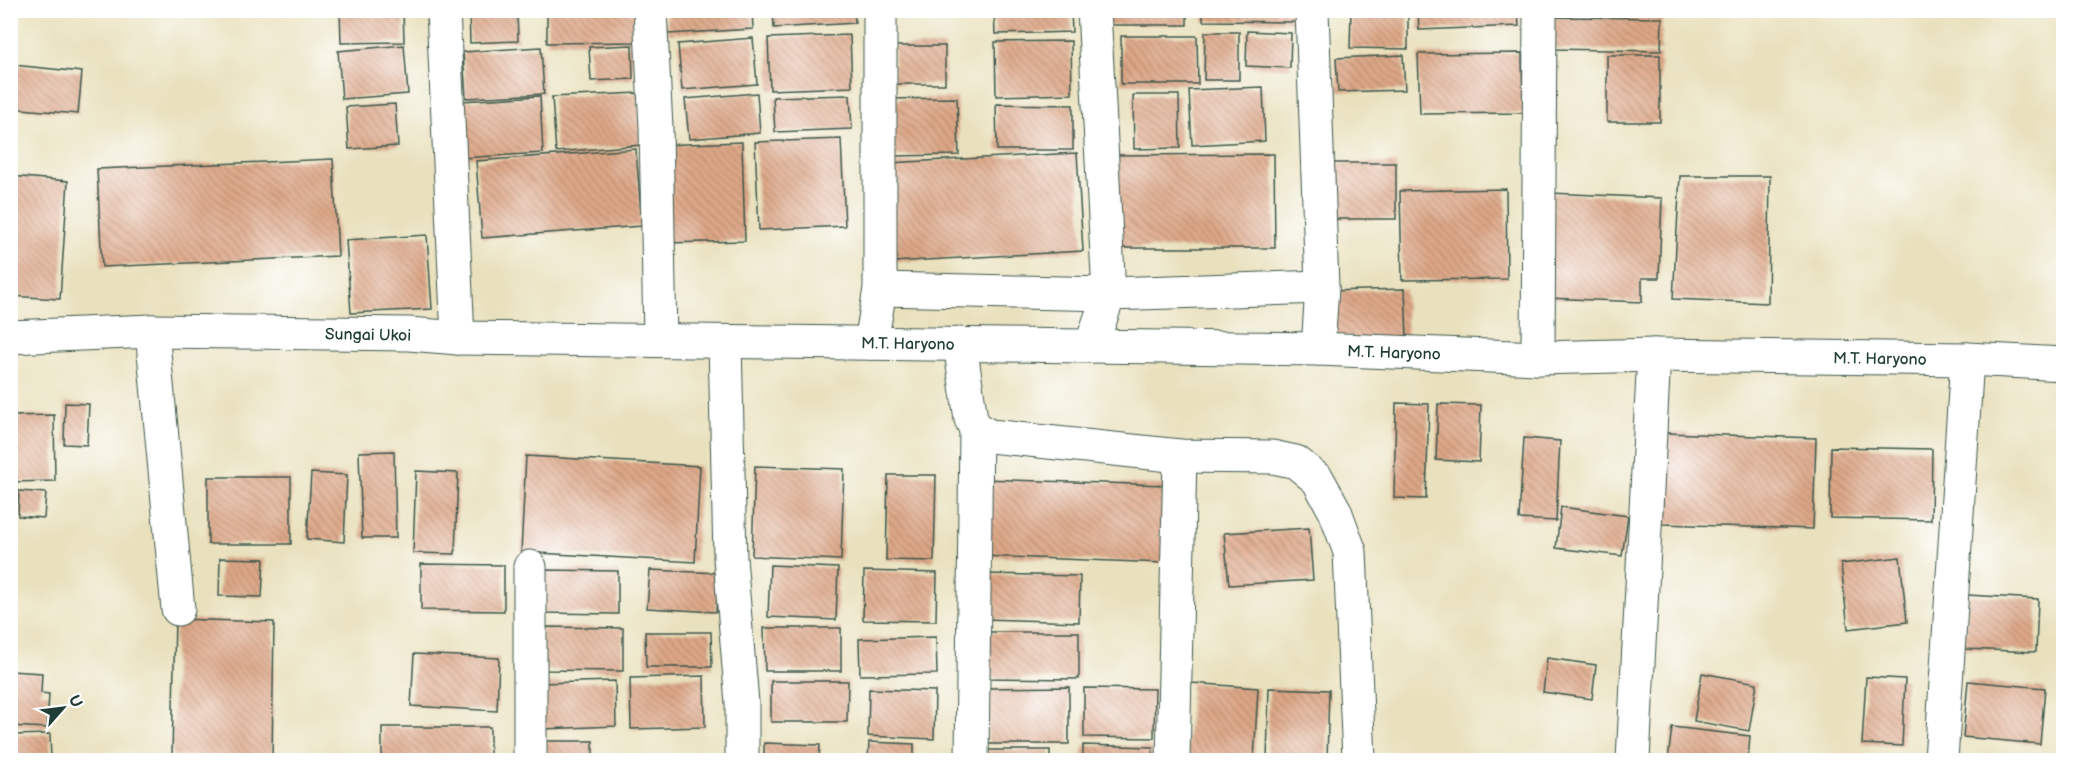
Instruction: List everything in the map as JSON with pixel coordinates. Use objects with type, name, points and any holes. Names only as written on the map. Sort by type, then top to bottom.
[{"type":"main road","points":[[443,10],[458,339]]},
{"type":"main road","points":[[650,10],[656,128],[660,339]]},
{"type":"main road","points":[[871,343],[880,289],[880,10]]},
{"type":"main road","points":[[1091,346],[1109,294],[1094,10]]},
{"type":"main road","points":[[1312,10],[1322,287],[1318,349]]},
{"type":"main road","points":[[1538,358],[1540,10]]},
{"type":"main road","points":[[880,289],[1109,294],[1322,287]]},
{"type":"main road","points":[[152,331],[178,609]]},
{"type":"main road","name":"Sungai Ukoi","points":[[10,337],[152,331],[409,334],[458,339],[660,339],[725,342]]},
{"type":"main road","points":[[725,342],[730,558],[742,703],[742,760]]},
{"type":"main road","name":"M.T. Haryono","points":[[725,342],[1318,349],[1538,358],[1654,355],[1967,359],[2064,364]]},
{"type":"main road","points":[[960,344],[971,419],[976,429],[972,760]]},
{"type":"main road","points":[[1633,760],[1654,355]]},
{"type":"main road","points":[[1941,760],[1967,359]]},
{"type":"main road","points":[[976,429],[1004,439],[1180,456],[1273,457],[1296,462],[1318,480],[1335,510],[1350,552],[1359,760]]},
{"type":"main road","points":[[1173,760],[1180,456]]},
{"type":"main road","points":[[530,760],[531,567]]},
{"type":"building","points":[[340,10],[403,10],[404,42],[341,43]]},
{"type":"building","points":[[469,10],[517,10],[518,41],[470,43]]},
{"type":"building","points":[[547,10],[641,10],[642,42],[547,43]]},
{"type":"building","points":[[666,10],[752,10],[753,29],[668,34]]},
{"type":"building","points":[[773,10],[854,10],[855,23],[774,28]]},
{"type":"building","points":[[994,10],[1071,10],[1072,32],[995,34]]},
{"type":"building","points":[[1106,10],[1187,10],[1187,25],[1106,25]]},
{"type":"building","points":[[1203,10],[1298,10],[1298,22],[1203,21]]},
{"type":"building","points":[[1351,10],[1408,10],[1408,49],[1350,48]]},
{"type":"building","points":[[1418,10],[1518,10],[1519,26],[1419,30]]},
{"type":"building","points":[[1551,17],[1662,18],[1661,51],[1551,49]]},
{"type":"building","points":[[1247,31],[1291,33],[1290,68],[1246,66]]},
{"type":"building","points":[[1205,32],[1239,32],[1239,80],[1204,80]]},
{"type":"building","points":[[850,35],[852,87],[770,90],[768,38]]},
{"type":"building","points":[[1121,36],[1197,36],[1198,84],[1121,84]]},
{"type":"building","points":[[753,38],[757,84],[682,90],[678,44]]},
{"type":"building","points":[[1071,41],[1072,94],[996,96],[995,42]]},
{"type":"building","points":[[404,45],[408,94],[342,99],[338,51]]},
{"type":"building","points":[[632,45],[633,79],[591,81],[589,47]]},
{"type":"building","points":[[894,46],[945,46],[945,84],[894,84]]},
{"type":"building","points":[[541,47],[544,94],[466,98],[463,52]]},
{"type":"building","points":[[1522,53],[1523,113],[1420,114],[1418,54]]},
{"type":"building","points":[[1403,55],[1405,90],[1338,92],[1336,58]]},
{"type":"building","points":[[1607,55],[1660,55],[1660,122],[1607,122]]},
{"type":"building","points":[[13,65],[82,72],[78,114],[10,108]]},
{"type":"building","points":[[1263,87],[1265,141],[1192,145],[1189,90]]},
{"type":"building","points":[[639,93],[642,145],[556,152],[552,97]]},
{"type":"building","points":[[757,93],[760,133],[689,139],[685,99]]},
{"type":"building","points":[[850,95],[852,129],[775,132],[773,97]]},
{"type":"building","points":[[1133,95],[1179,95],[1180,148],[1134,149]]},
{"type":"building","points":[[540,96],[543,153],[462,158],[461,101]]},
{"type":"building","points":[[957,98],[959,155],[888,156],[886,99]]},
{"type":"building","points":[[395,104],[398,146],[349,149],[346,107]]},
{"type":"building","points":[[996,104],[1073,105],[1073,150],[997,150]]},
{"type":"building","points":[[841,139],[845,226],[759,230],[755,142]]},
{"type":"building","points":[[742,142],[745,241],[665,243],[661,145]]},
{"type":"building","points":[[636,149],[642,226],[482,238],[476,161]]},
{"type":"building","points":[[1077,153],[1083,251],[893,262],[888,163]]},
{"type":"building","points":[[1274,154],[1275,248],[1114,248],[1113,155]]},
{"type":"building","points":[[333,159],[338,256],[102,267],[97,169]]},
{"type":"building","points":[[1333,163],[1396,163],[1396,219],[1333,219]]},
{"type":"building","points":[[10,176],[68,181],[60,299],[10,296]]},
{"type":"building","points":[[1680,176],[1770,176],[1768,303],[1673,299]]},
{"type":"building","points":[[1506,189],[1507,279],[1402,280],[1400,191]]},
{"type":"building","points":[[1550,193],[1662,198],[1659,278],[1642,278],[1642,302],[1547,298]]},
{"type":"building","points":[[427,235],[432,309],[351,313],[346,240]]},
{"type":"building","points":[[1405,289],[1407,338],[1330,341],[1328,291]]},
{"type":"building","points":[[65,403],[89,404],[87,445],[64,444]]},
{"type":"building","points":[[1396,403],[1429,404],[1426,499],[1394,498]]},
{"type":"building","points":[[1438,404],[1481,405],[1479,462],[1436,460]]},
{"type":"building","points":[[54,415],[55,481],[10,482],[10,416]]},
{"type":"building","points":[[1665,433],[1816,438],[1813,529],[1662,524]]},
{"type":"building","points":[[1524,438],[1560,441],[1556,521],[1519,519]]},
{"type":"building","points":[[1831,447],[1932,449],[1931,520],[1830,518]]},
{"type":"building","points":[[394,451],[396,538],[362,538],[359,452]]},
{"type":"building","points":[[526,456],[700,466],[695,562],[521,552]]},
{"type":"building","points":[[755,466],[844,469],[841,560],[752,556]]},
{"type":"building","points":[[416,471],[458,473],[455,554],[413,553]]},
{"type":"building","points":[[311,473],[347,475],[344,542],[307,539]]},
{"type":"building","points":[[888,475],[936,475],[934,561],[886,560]]},
{"type":"building","points":[[208,477],[291,477],[291,544],[208,544]]},
{"type":"building","points":[[982,479],[1166,485],[1164,563],[980,556]]},
{"type":"building","points":[[19,491],[46,493],[44,518],[18,516]]},
{"type":"building","points":[[1561,507],[1628,516],[1622,556],[1556,548]]},
{"type":"building","points":[[1309,528],[1313,580],[1229,585],[1224,533]]},
{"type":"building","points":[[1900,557],[1907,622],[1848,629],[1841,564]]},
{"type":"building","points":[[220,558],[264,559],[262,597],[219,596]]},
{"type":"building","points":[[421,564],[504,565],[504,611],[421,610]]},
{"type":"building","points":[[770,565],[838,568],[836,620],[768,617]]},
{"type":"building","points":[[542,570],[618,571],[618,614],[542,613]]},
{"type":"building","points":[[650,570],[718,573],[716,612],[647,608]]},
{"type":"building","points":[[864,571],[937,573],[936,621],[863,620]]},
{"type":"building","points":[[984,574],[1080,576],[1079,622],[983,619]]},
{"type":"building","points":[[1967,595],[2038,599],[2036,652],[1965,649]]},
{"type":"building","points":[[175,619],[274,622],[272,759],[172,756]]},
{"type":"building","points":[[542,627],[623,628],[623,671],[541,670]]},
{"type":"building","points":[[764,628],[841,628],[841,671],[765,671]]},
{"type":"building","points":[[645,632],[711,632],[712,667],[646,667]]},
{"type":"building","points":[[985,632],[1079,632],[1079,679],[985,678]]},
{"type":"building","points":[[936,637],[937,674],[860,675],[859,639]]},
{"type":"building","points":[[414,654],[499,658],[497,711],[411,706]]},
{"type":"building","points":[[1547,658],[1596,665],[1592,699],[1543,692]]},
{"type":"building","points":[[10,671],[42,673],[41,693],[49,694],[47,728],[10,726]]},
{"type":"building","points":[[1702,673],[1757,683],[1749,731],[1694,721]]},
{"type":"building","points":[[704,676],[705,727],[631,729],[630,678]]},
{"type":"building","points":[[1866,677],[1905,679],[1902,746],[1862,744]]},
{"type":"building","points":[[615,681],[616,726],[542,729],[540,683]]},
{"type":"building","points":[[771,681],[848,681],[847,722],[771,722]]},
{"type":"building","points":[[1968,681],[2045,688],[2040,744],[1963,737]]},
{"type":"building","points":[[1191,683],[1258,688],[1254,760],[1186,760]]},
{"type":"building","points":[[1069,687],[1069,744],[988,744],[987,688]]},
{"type":"building","points":[[1084,688],[1155,689],[1154,738],[1084,737]]},
{"type":"building","points":[[1269,688],[1329,690],[1327,760],[1267,760]]},
{"type":"building","points":[[869,689],[935,691],[934,739],[868,736]]},
{"type":"building","points":[[382,727],[490,727],[490,760],[382,760]]},
{"type":"building","points":[[1672,727],[1750,736],[1748,760],[1668,760]]},
{"type":"building","points":[[50,734],[51,760],[10,760],[10,735]]},
{"type":"building","points":[[546,741],[593,741],[593,760],[546,760]]},
{"type":"building","points":[[869,742],[914,744],[914,760],[868,760]]},
{"type":"building","points":[[764,743],[820,745],[819,760],[764,760]]},
{"type":"building","points":[[1083,745],[1153,747],[1152,760],[1083,760]]},
{"type":"building","points":[[987,750],[1050,750],[1050,760],[987,760]]}]
